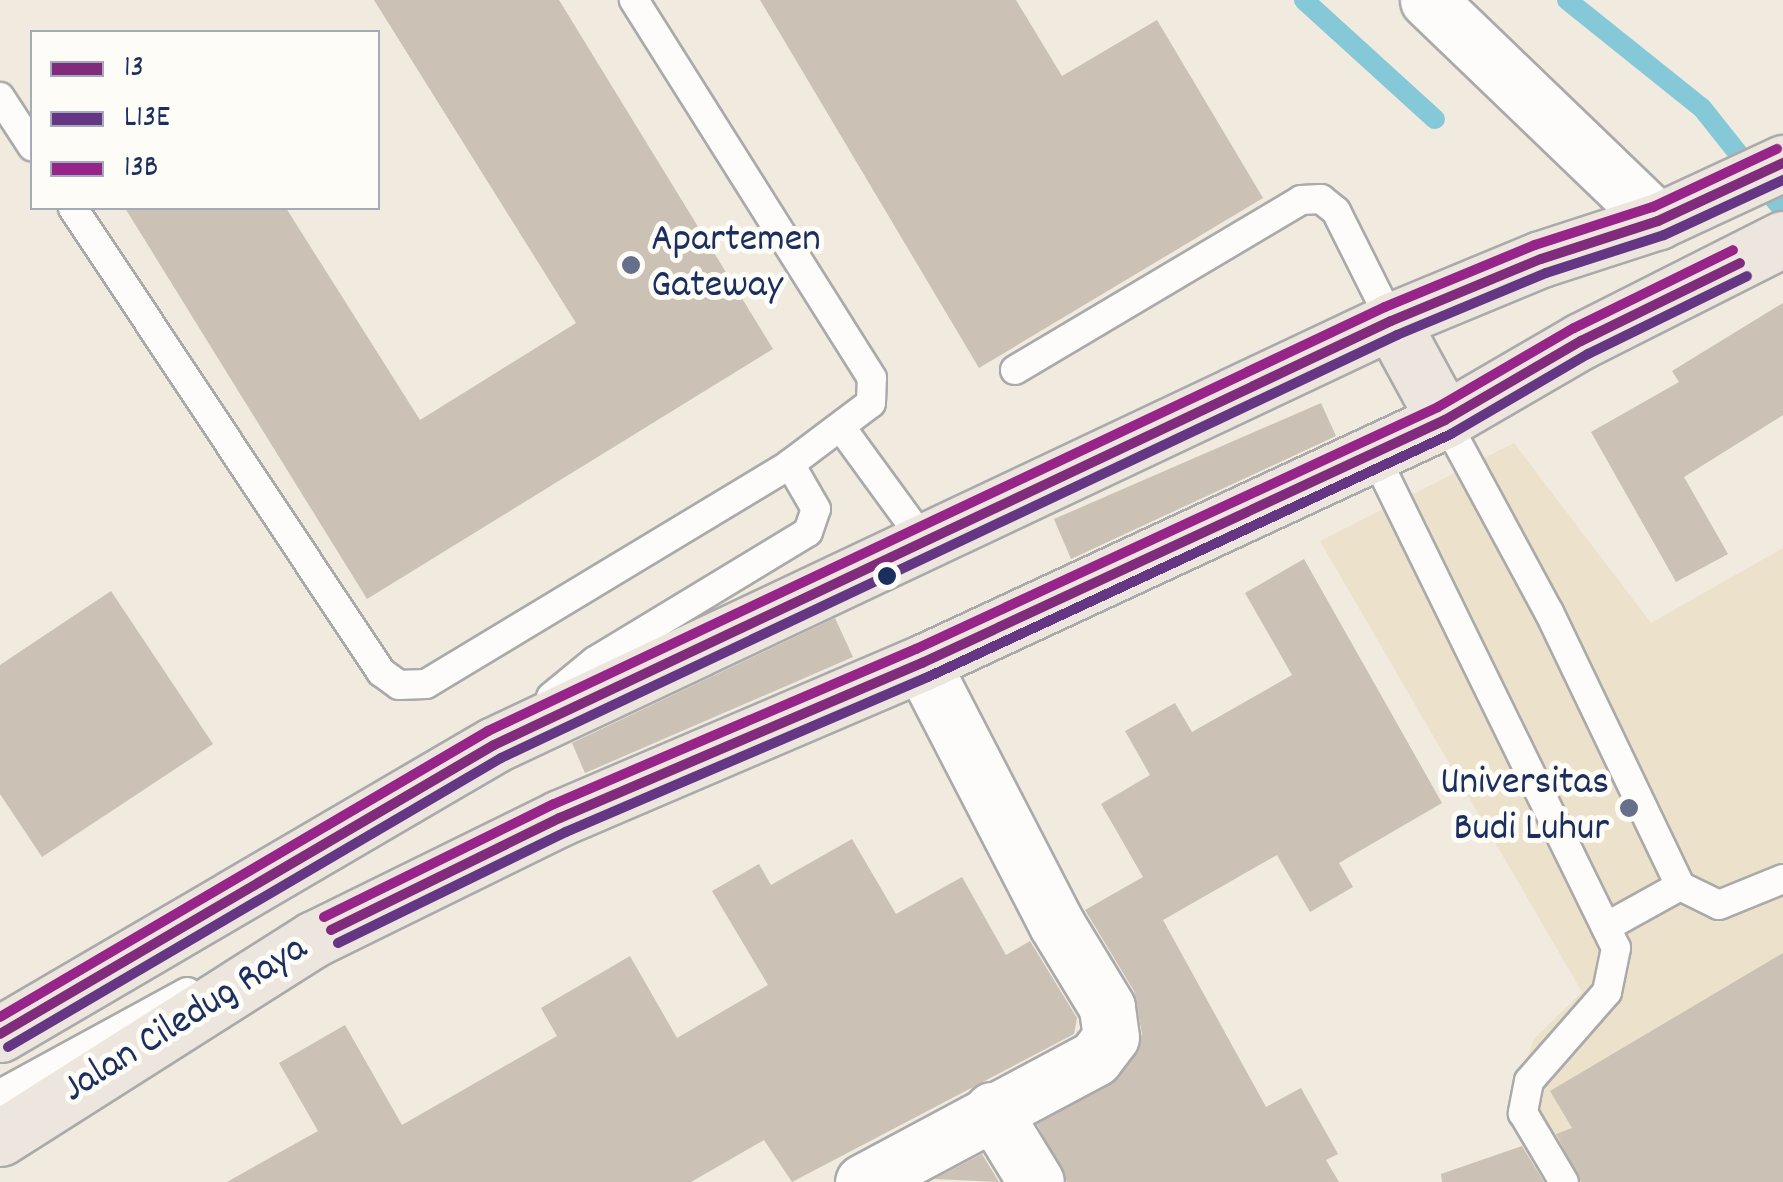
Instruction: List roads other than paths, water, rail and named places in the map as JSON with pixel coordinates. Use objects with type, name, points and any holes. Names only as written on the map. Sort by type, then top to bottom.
[{"type":"main road","name":"Jalan Ciledug Raya","points":[[0,1034],[494,745],[1391,321],[1541,259],[1658,221],[1783,163]]},
{"type":"main road","points":[[1658,221],[1738,262]]},
{"type":"main road","name":"Jalan Ciledug Raya","points":[[0,1138],[314,939],[560,818],[922,664],[1446,420],[1738,262]]},
{"type":"main road","points":[[1391,321],[1446,420]]},
{"type":"street","points":[[1428,0],[1658,221]]},
{"type":"street","points":[[863,1182],[1095,1058],[1111,1037],[1110,1020],[922,664]]},
{"type":"street","points":[[992,1110],[1036,1182]]},
{"type":"lane","points":[[74,210],[382,672],[399,685],[426,684],[790,464],[842,430],[872,403],[872,378],[634,0]]},
{"type":"lane","points":[[0,97],[30,143]]},
{"type":"lane","points":[[1015,370],[1300,200],[1321,199],[1336,211],[1391,321]]},
{"type":"lane","points":[[1446,420],[1549,612],[1680,886],[1719,905],[1783,879]]},
{"type":"lane","points":[[842,430],[924,541]]},
{"type":"lane","points":[[1374,454],[1616,948],[1607,992],[1542,1060],[1529,1081],[1523,1113],[1564,1182]]},
{"type":"lane","points":[[494,745],[595,661],[808,532],[816,509],[790,464]]},
{"type":"lane","points":[[1606,927],[1680,886]]},
{"type":"lane","points":[[0,1094],[96,1036],[314,939]]},
{"type":"waterway","points":[[1304,0],[1435,119]]},
{"type":"waterway","points":[[1567,0],[1702,108],[1783,210]]},
{"type":"place","name":"Apartemen Gateway","points":[[631,265]]},
{"type":"place","name":"Universitas Budi Luhur","points":[[1629,808]]}]
